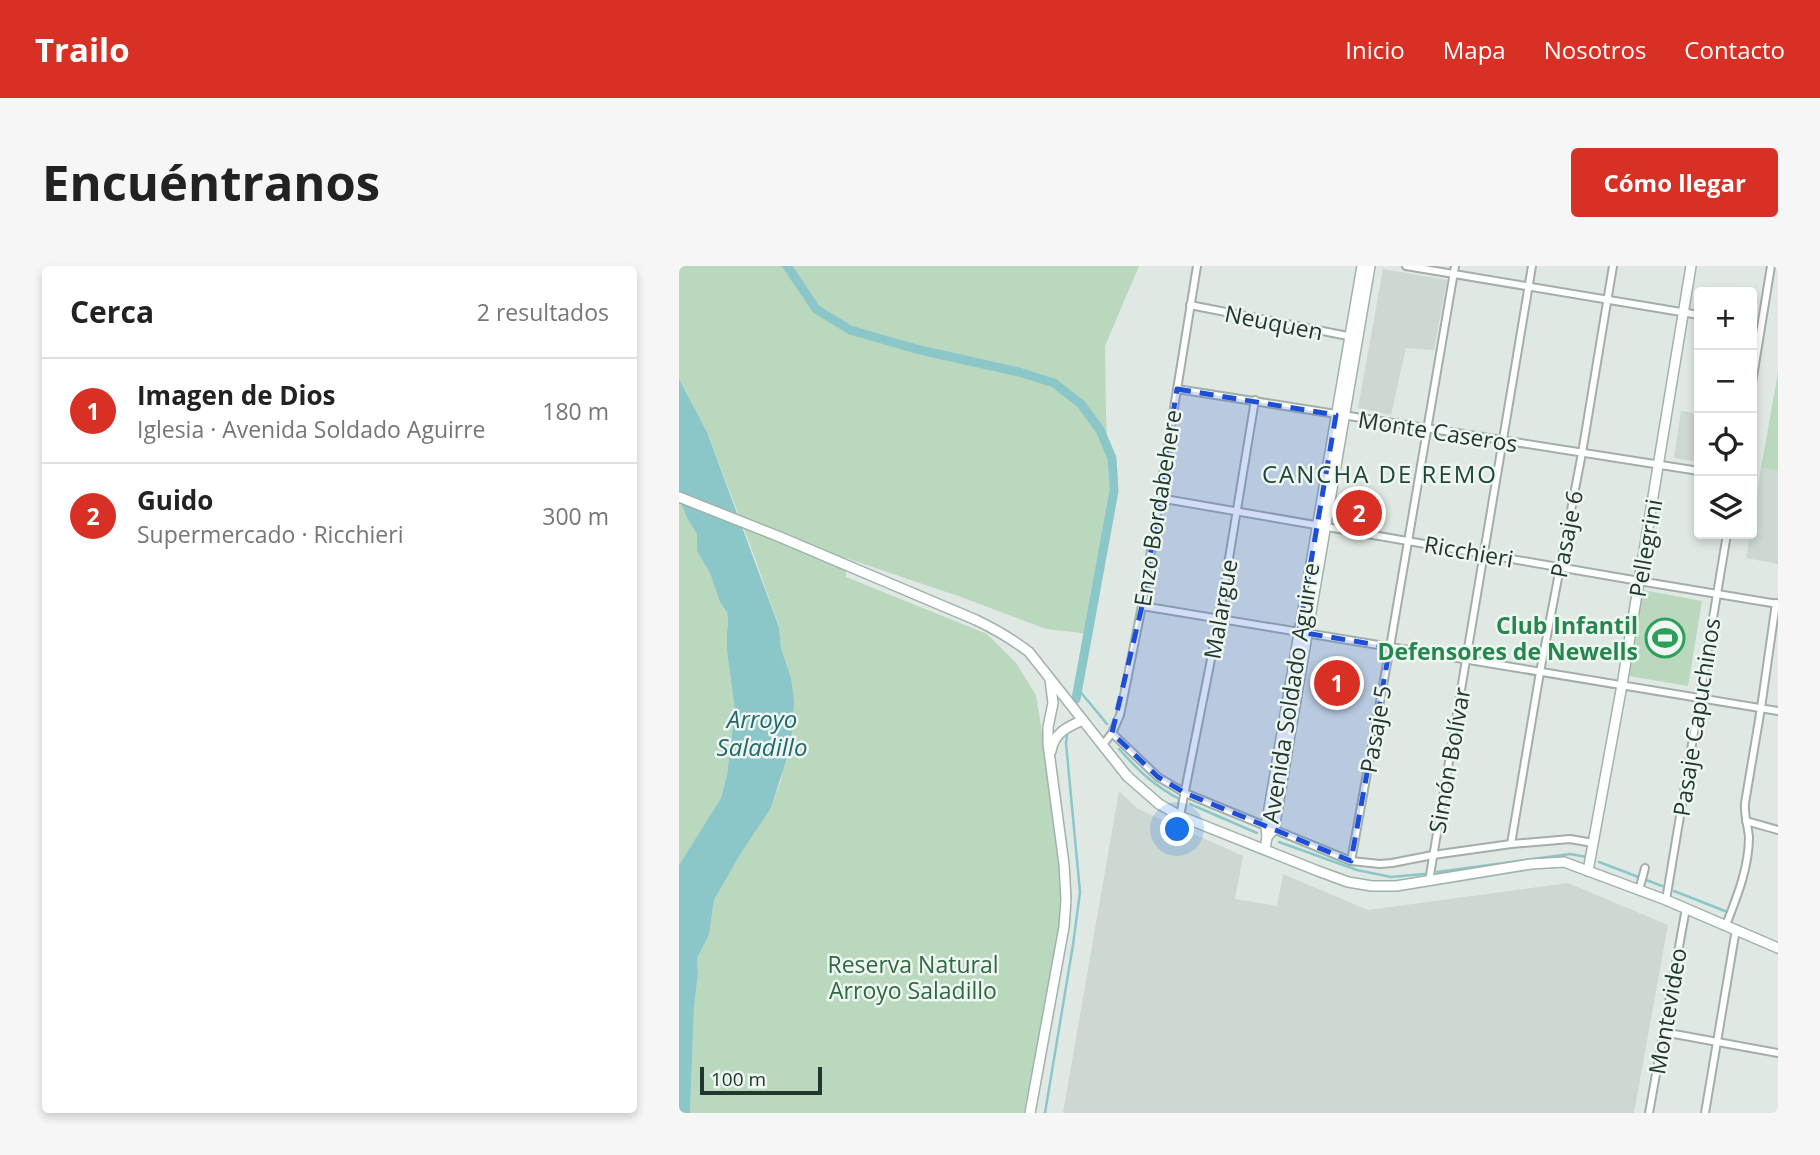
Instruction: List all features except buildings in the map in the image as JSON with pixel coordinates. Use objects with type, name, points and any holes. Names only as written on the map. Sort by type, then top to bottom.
[{"type":"main road","name":"Avenida Soldado Aguirre","points":[[1354,337],[1362,266]]},
{"type":"main road","name":"Avenida Soldado Aguirre","points":[[1265,849],[1354,337],[1370,266]]},
{"type":"main road","name":"Pellegrini","points":[[1588,871],[1622,685],[1691,266]]},
{"type":"main road","points":[[679,496],[995,629],[1029,652],[1127,776],[1143,792],[1180,816],[1348,882],[1372,886],[1396,886],[1531,864],[1564,862],[1588,871],[1642,878],[1666,900],[1778,948]]},
{"type":"main road","points":[[1030,1113],[1059,959],[1066,899],[1048,744],[1053,703],[1050,677]]},
{"type":"main road","points":[[1051,712],[1065,708],[1075,709]]},
{"type":"main road","points":[[1051,757],[1055,737],[1083,720]]},
{"type":"street","name":"Enzo Bordabehere","points":[[1102,746],[1112,733],[1120,715],[1142,606],[1197,266]]},
{"type":"street","points":[[1406,266],[1694,315]]},
{"type":"street","name":"Pasaje 5","points":[[1351,861],[1455,266]]},
{"type":"street","name":"Simón Bolívar","points":[[1429,881],[1532,266]]},
{"type":"street","name":"Pasaje 6","points":[[1511,844],[1613,266]]},
{"type":"street","points":[[1757,351],[1771,266]]},
{"type":"street","name":"Neuquen","points":[[1190,305],[1354,337]]},
{"type":"street","points":[[1757,326],[1761,326]]},
{"type":"street","name":"Monte Caseros","points":[[1177,389],[1694,470]]},
{"type":"street","name":"Malargue","points":[[1180,816],[1219,619],[1255,400]]},
{"type":"street","name":"Ricchieri","points":[[1160,498],[1777,603]]},
{"type":"street","name":"Pasaje Capuchinos","points":[[1666,900],[1726,539]]},
{"type":"street","points":[[1726,925],[1746,863],[1749,834],[1745,803],[1777,603]]},
{"type":"street","points":[[1142,606],[1778,711]]},
{"type":"street","points":[[1112,733],[1158,777],[1185,793],[1269,831],[1351,861],[1392,863],[1511,844],[1570,839],[1593,843]]},
{"type":"street","points":[[1746,821],[1778,830]]},
{"type":"street","name":"Montevideo","points":[[1649,1113],[1686,908]]},
{"type":"street","points":[[1705,1113],[1736,929]]},
{"type":"street","points":[[1663,1032],[1778,1054]]},
{"type":"highlighted area","points":[[1177,389],[1336,415],[1299,632],[1390,647],[1351,861],[1185,793],[1158,777],[1112,733],[1142,606]]},
{"type":"shaded area","points":[[1383,269],[1447,280],[1434,350],[1406,348],[1391,415],[1358,408]]},
{"type":"shaded area","points":[[1681,411],[1694,413],[1694,461],[1674,458]]},
{"type":"shaded area","points":[[1761,468],[1778,471],[1778,564],[1746,558],[1749,539],[1757,539],[1757,493]]},
{"type":"shaded area","points":[[1119,791],[1138,809],[1243,856],[1235,899],[1277,906],[1283,874],[1368,910],[1568,883],[1668,925],[1634,1113],[1063,1113]]},
{"type":"green space","name":"Reserva Natural Arroyo Saladillo","points":[[679,266],[1139,266],[1105,346],[1110,511],[1090,634],[1046,629],[846,558],[846,577],[987,634],[1016,663],[1036,695],[1059,864],[1060,896],[1059,928],[1024,1113],[690,1113],[697,958],[709,935],[714,900],[771,808],[781,780],[791,678],[781,648],[779,626],[752,550],[707,432],[679,379]]},
{"type":"green space","points":[[1778,373],[1778,471],[1761,468]]},
{"type":"green space","points":[[679,498],[697,534],[697,551],[727,612],[727,650],[735,710],[727,775],[721,798],[679,865]]},
{"type":"green space","name":"Club Infantil Defensores de Newells","points":[[1643,590],[1702,601],[1688,686],[1629,676]]},
{"type":"water","name":"Arroyo Saladillo","points":[[679,379],[707,432],[779,627],[781,648],[791,678],[794,701],[791,745],[771,808],[714,900],[709,935],[697,958],[690,1113],[679,1113],[679,865],[721,798],[727,775],[735,710],[727,651],[727,612],[697,551],[697,534],[679,498]]},
{"type":"waterway","points":[[787,266],[816,309],[850,330],[1054,383],[1081,404],[1100,430],[1112,458],[1114,491],[1076,699]]},
{"type":"waterway","points":[[1078,689],[1107,724]]},
{"type":"waterway","points":[[1045,1113],[1080,892],[1067,736]]},
{"type":"waterway","points":[[1119,749],[1147,778],[1181,800]]},
{"type":"waterway","points":[[1190,804],[1257,833]]},
{"type":"waterway","points":[[1279,842],[1357,870],[1391,877],[1424,874]]},
{"type":"waterway","points":[[1437,872],[1570,854],[1587,857]]},
{"type":"waterway","points":[[1599,862],[1662,886]]},
{"type":"waterway","points":[[1674,891],[1725,911]]},
{"type":"place","name":"Guido","points":[[1359,513]]},
{"type":"place","name":"Club Infantil Defensores de Newells","points":[[1665,638]]},
{"type":"place","name":"Imagen de Dios","points":[[1337,683]]},
{"type":"district","name":"CANCHA DE REMO","points":[[1380,473]]}]
